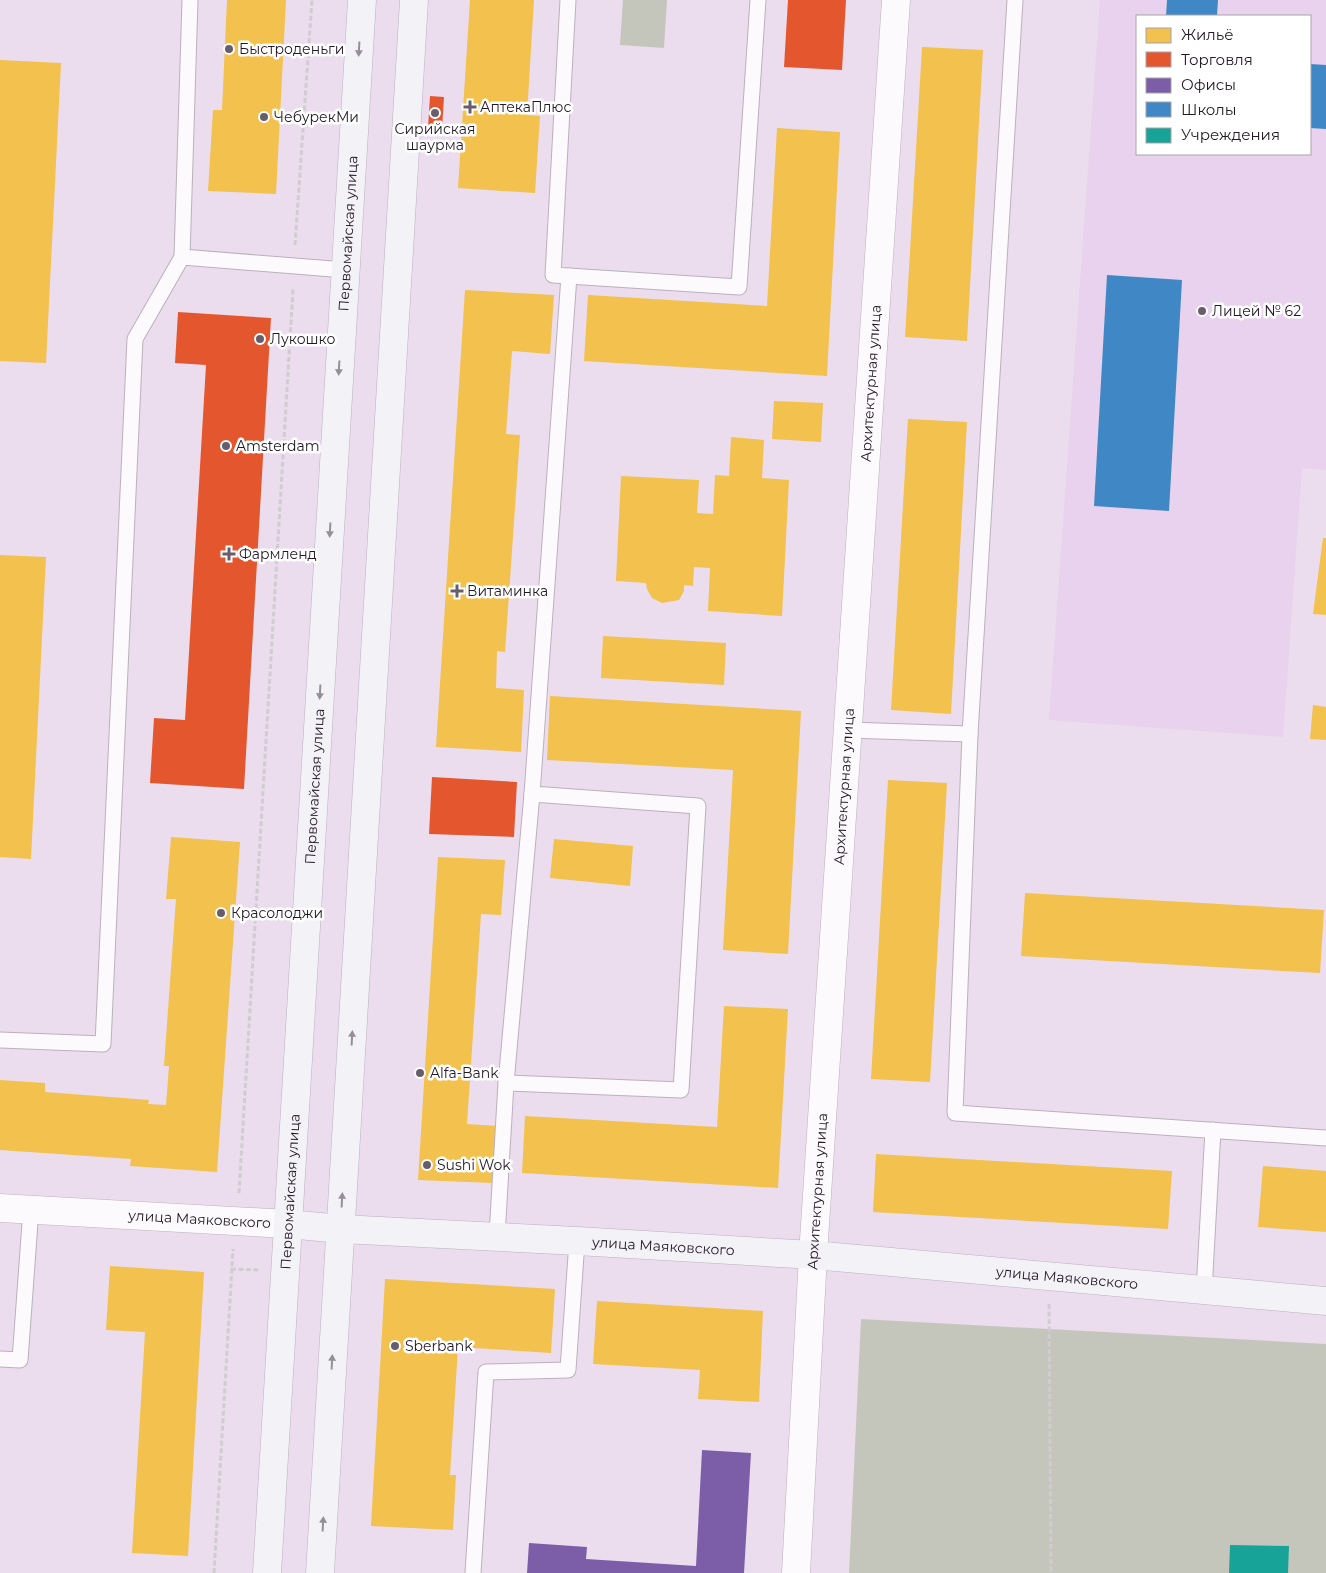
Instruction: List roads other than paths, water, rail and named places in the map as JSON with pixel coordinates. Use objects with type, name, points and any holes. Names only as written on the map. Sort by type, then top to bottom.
[{"type":"main road","name":"Первомайская улица","points":[[266,1573],[362,0]]},
{"type":"main road","points":[[320,1573],[414,0]]},
{"type":"main road","name":"улица Маяковского","points":[[288,1224],[341,1229],[577,1240],[814,1256],[1326,1301]]},
{"type":"street","name":"Архитектурная улица","points":[[796,1573],[814,1256],[896,0]]},
{"type":"street","name":"улица Маяковского","points":[[0,1208],[288,1224]]},
{"type":"lane","points":[[0,1040],[103,1044],[135,339],[182,257],[190,0]]},
{"type":"lane","points":[[568,0],[553,275],[739,287],[758,0]]},
{"type":"lane","points":[[1015,0],[970,734],[955,1113],[1326,1138]]},
{"type":"lane","points":[[182,257],[345,270]]},
{"type":"lane","points":[[497,1236],[506,1083],[532,794],[569,276]]},
{"type":"lane","points":[[848,730],[970,734]]},
{"type":"lane","points":[[506,1083],[681,1090],[698,806],[532,794]]},
{"type":"lane","points":[[1204,1291],[1213,1130]]},
{"type":"lane","points":[[0,1359],[20,1360],[31,1209]]},
{"type":"lane","points":[[473,1573],[486,1372],[568,1370],[577,1240]]},
{"type":"place","name":"Быстроденьги","points":[[229,49]]},
{"type":"place","name":"АптекаПлюс","points":[[470,107]]},
{"type":"place","name":"Сирийская шаурма","points":[[435,113]]},
{"type":"place","name":"ЧебурекМи","points":[[264,117]]},
{"type":"place","name":"Лицей № 62","points":[[1202,311]]},
{"type":"place","name":"Лукошко","points":[[260,339]]},
{"type":"place","name":"Amsterdam","points":[[226,446]]},
{"type":"place","name":"Фармленд","points":[[229,554]]},
{"type":"place","name":"Витаминка","points":[[457,591]]},
{"type":"place","name":"Красолоджи","points":[[221,913]]},
{"type":"place","name":"Alfa-Bank","points":[[420,1073]]},
{"type":"place","name":"Sushi Wok","points":[[427,1165]]},
{"type":"place","name":"Sberbank","points":[[395,1346]]}]
